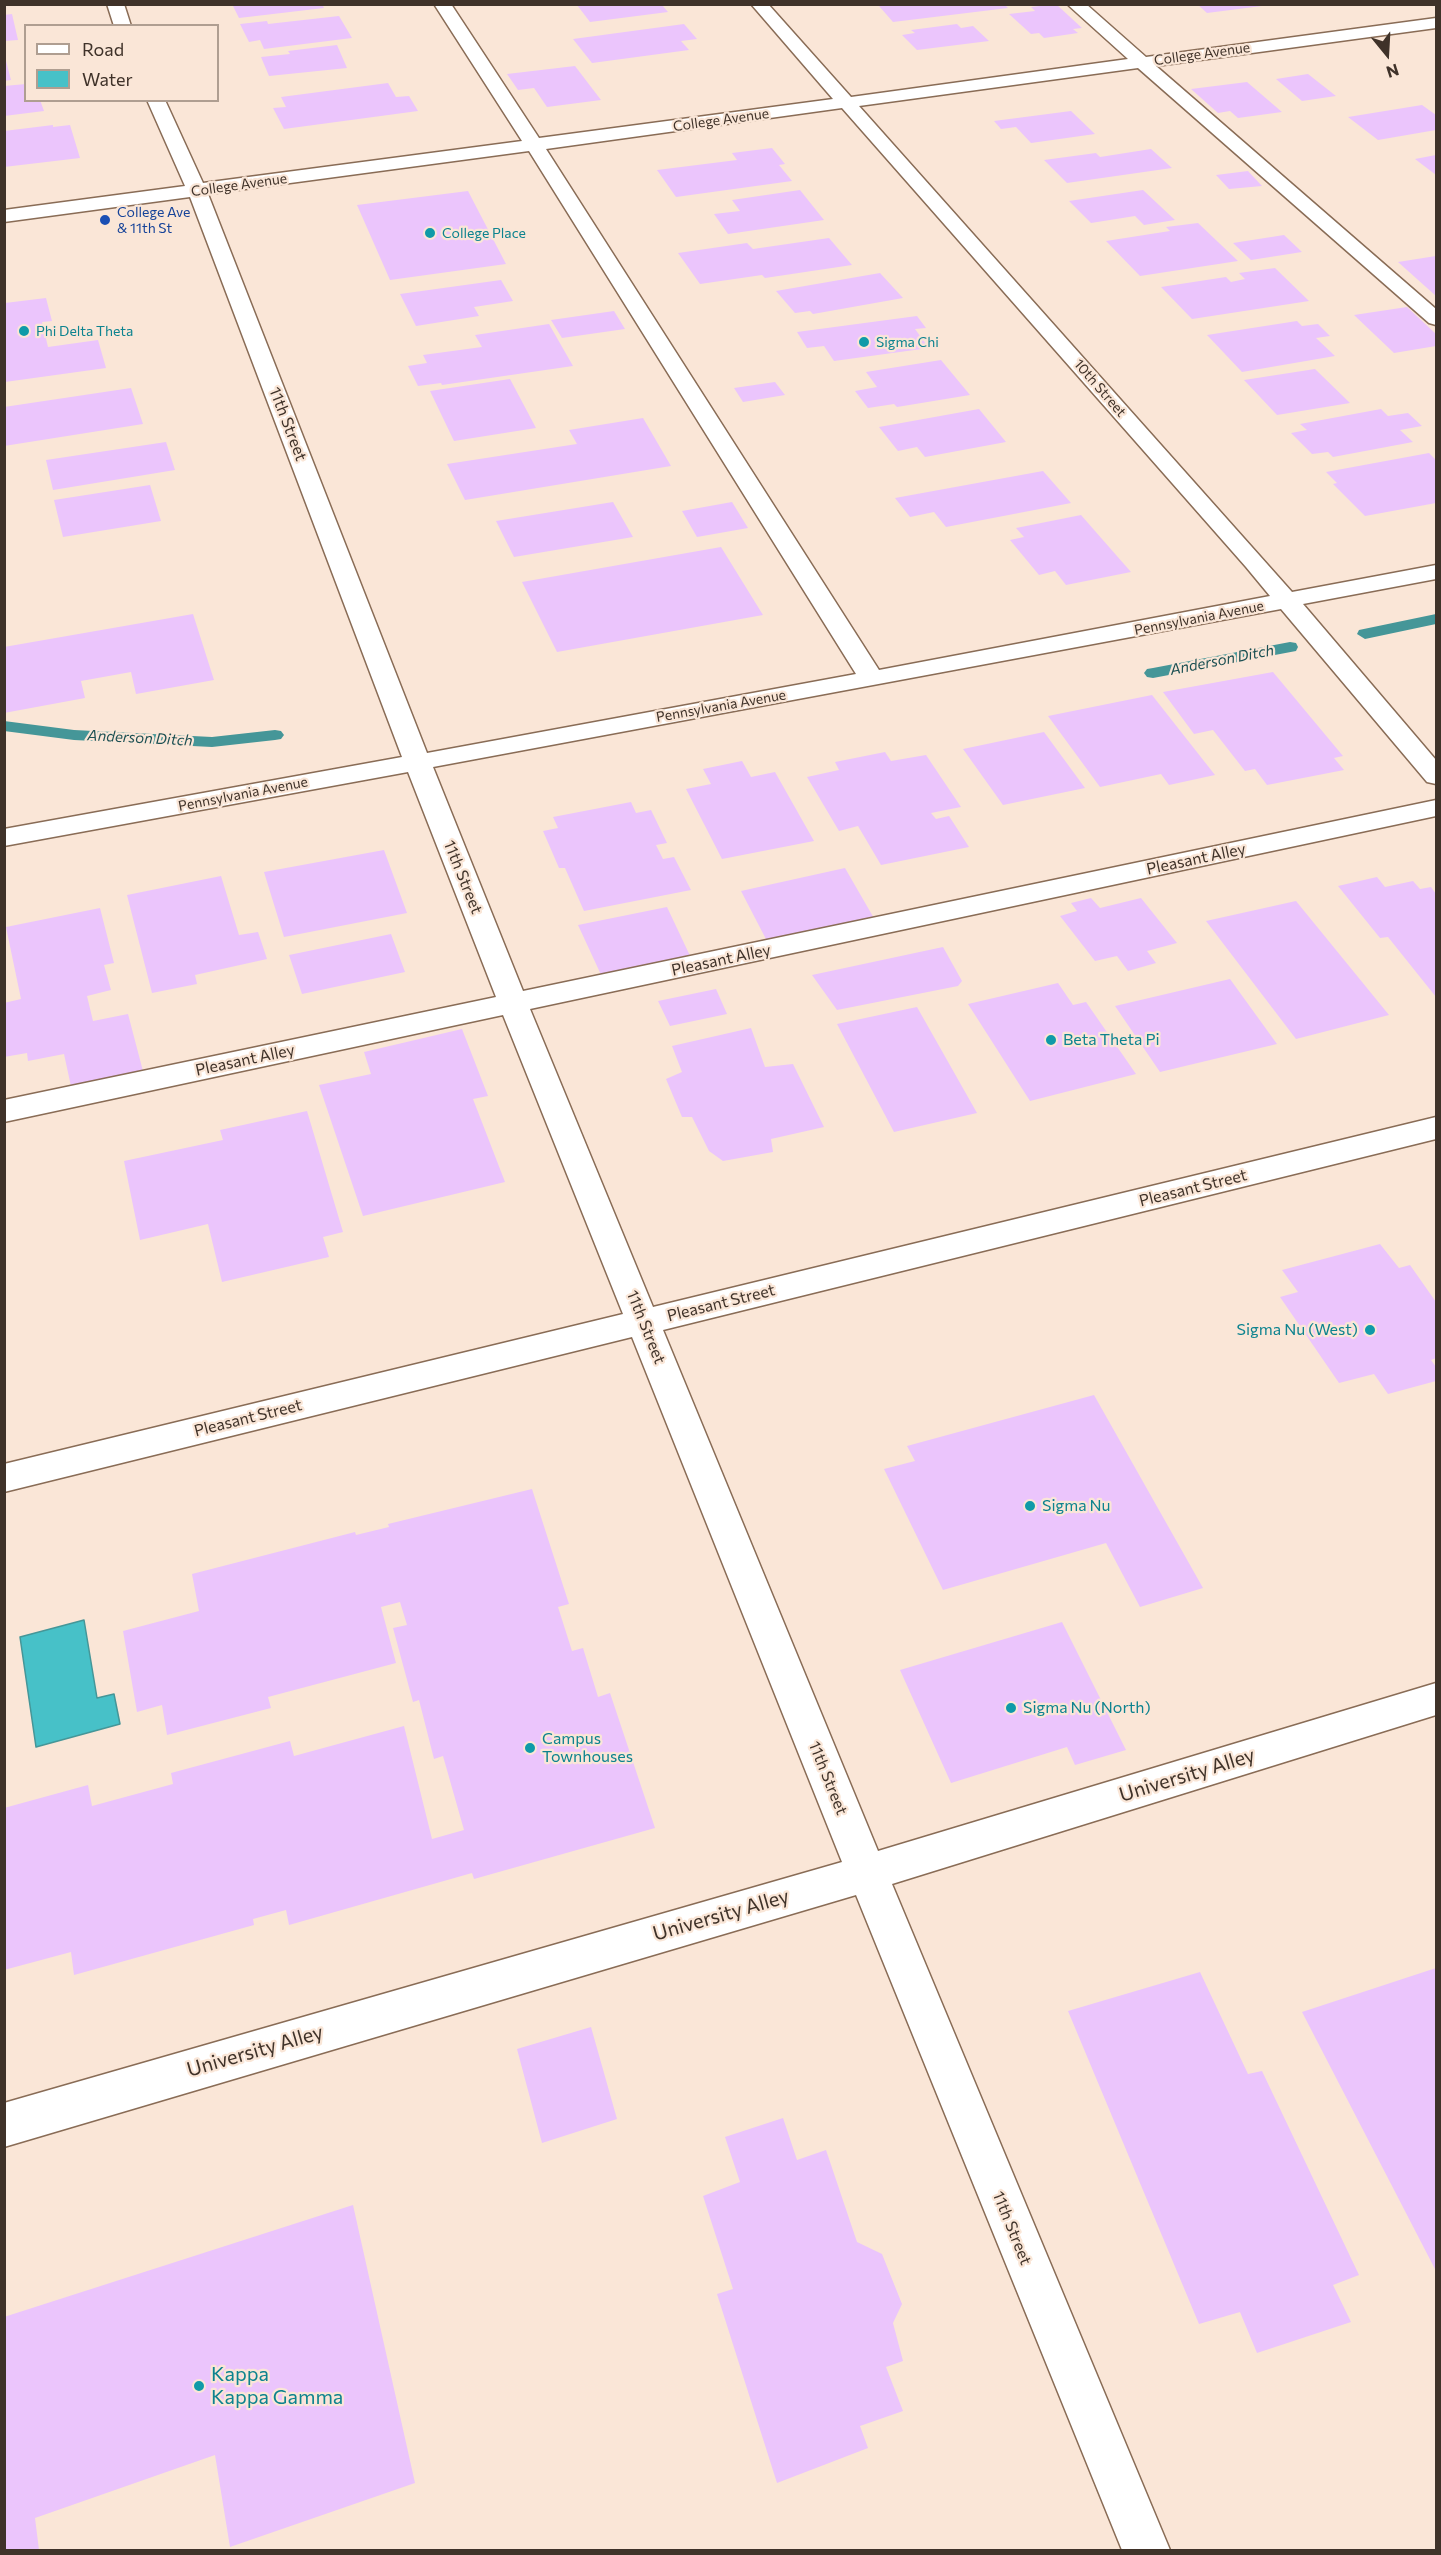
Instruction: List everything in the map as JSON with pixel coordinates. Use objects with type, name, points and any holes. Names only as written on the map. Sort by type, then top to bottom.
[{"type":"street","points":[[115,4],[122,24]]},
{"type":"street","points":[[442,4],[535,146],[872,679]]},
{"type":"street","name":"10th Street","points":[[759,4],[1288,601],[1437,776]]},
{"type":"street","points":[[1075,4],[1437,319]]},
{"type":"street","points":[[1406,11],[1432,27]]},
{"type":"street","name":"College Avenue","points":[[4,216],[535,146],[1142,62],[1432,27]]},
{"type":"street","name":"11th Street","points":[[157,102],[198,191],[513,1004],[1146,2550]]},
{"type":"street","name":"Pennsylvania Avenue","points":[[4,838],[872,679],[1437,572]]},
{"type":"street","name":"Pleasant Alley","points":[[4,1111],[1437,808]]},
{"type":"street","name":"Pleasant Street","points":[[4,1478],[1437,1128]]},
{"type":"street","name":"University Alley","points":[[4,2125],[867,1873],[1437,1699]]},
{"type":"water","points":[[84,1620],[97,1698],[114,1694],[120,1724],[36,1747],[20,1637]]},
{"type":"building","points":[[240,4],[322,4],[324,8],[239,18],[233,6]]},
{"type":"building","points":[[1004,4],[1008,8],[893,22],[879,6]]},
{"type":"building","points":[[1056,4],[1082,28],[1073,29],[1078,33],[1044,38],[1039,33],[1031,34],[1009,14],[1035,11],[1031,7]]},
{"type":"building","points":[[1197,4],[1262,4],[1262,6],[1207,13]]},
{"type":"building","points":[[577,5],[662,5],[668,12],[590,22]]},
{"type":"building","points":[[12,14],[18,40],[4,41],[4,15]]},
{"type":"building","points":[[339,16],[352,38],[264,49],[260,40],[249,42],[240,24],[267,21],[268,24]]},
{"type":"building","points":[[684,24],[697,39],[681,41],[689,50],[592,63],[573,39]]},
{"type":"building","points":[[957,24],[961,28],[973,26],[989,41],[917,50],[902,35],[915,33],[911,30]]},
{"type":"building","points":[[337,45],[347,68],[269,76],[261,57],[290,54],[288,51]]},
{"type":"building","points":[[5,57],[11,80],[4,81]]},
{"type":"building","points":[[575,66],[601,100],[547,107],[534,88],[518,90],[507,74]]},
{"type":"building","points":[[1308,74],[1336,96],[1302,101],[1276,79]]},
{"type":"building","points":[[1247,82],[1282,112],[1238,118],[1230,111],[1218,113],[1191,89]]},
{"type":"building","points":[[388,83],[396,97],[409,96],[418,111],[284,129],[273,108],[286,107],[281,97]]},
{"type":"building","points":[[24,84],[24,102],[41,102],[44,111],[4,116],[4,86]]},
{"type":"building","points":[[1422,105],[1436,115],[1436,130],[1378,140],[1348,117]]},
{"type":"building","points":[[1071,111],[1095,134],[1031,143],[1016,127],[1001,129],[994,121]]},
{"type":"building","points":[[53,125],[53,127],[70,125],[80,158],[4,167],[4,131]]},
{"type":"building","points":[[772,148],[785,164],[779,165],[792,181],[676,197],[657,170],[737,160],[732,153]]},
{"type":"building","points":[[1151,149],[1172,168],[1067,183],[1044,160],[1096,153],[1100,157]]},
{"type":"building","points":[[1436,155],[1436,175],[1415,159]]},
{"type":"building","points":[[1248,171],[1262,186],[1229,189],[1216,175]]},
{"type":"building","points":[[800,190],[824,220],[728,234],[714,214],[740,211],[732,200]]},
{"type":"building","points":[[1143,190],[1175,220],[1144,225],[1135,216],[1091,223],[1069,201]]},
{"type":"building","name":"College Place","points":[[468,191],[506,264],[390,280],[357,205]]},
{"type":"building","points":[[1198,223],[1238,261],[1140,276],[1106,241],[1170,231],[1166,227]]},
{"type":"building","points":[[1284,235],[1302,252],[1251,260],[1233,243]]},
{"type":"building","points":[[829,238],[852,265],[765,278],[762,275],[700,284],[678,253],[747,243],[753,249]]},
{"type":"building","points":[[1436,256],[1436,296],[1398,262]]},
{"type":"building","points":[[1275,268],[1309,301],[1192,319],[1161,287],[1226,277],[1231,282],[1245,279],[1239,273]]},
{"type":"building","points":[[880,273],[903,298],[813,314],[810,311],[795,313],[776,291]]},
{"type":"building","points":[[501,280],[513,301],[474,307],[479,316],[416,326],[400,294]]},
{"type":"building","name":"Phi Delta Theta","points":[[46,298],[52,321],[42,322],[48,347],[98,340],[106,368],[5,382],[5,303]]},
{"type":"building","points":[[1407,307],[1436,334],[1436,346],[1394,353],[1354,315]]},
{"type":"building","points":[[614,311],[625,329],[562,338],[551,320]]},
{"type":"building","name":"Sigma Chi","points":[[917,316],[926,328],[915,329],[929,348],[834,361],[824,346],[807,348],[797,332]]},
{"type":"building","points":[[1297,321],[1302,326],[1318,324],[1330,336],[1316,338],[1335,356],[1242,372],[1207,335]]},
{"type":"building","points":[[549,324],[573,366],[442,385],[441,383],[418,386],[408,366],[427,363],[423,355],[482,347],[475,335]]},
{"type":"building","points":[[941,360],[970,395],[897,407],[894,404],[868,408],[855,391],[877,387],[866,372]]},
{"type":"building","points":[[1315,369],[1350,403],[1277,415],[1244,380]]},
{"type":"building","points":[[510,379],[536,428],[454,441],[430,391]]},
{"type":"building","points":[[775,382],[785,395],[743,402],[734,388]]},
{"type":"building","points":[[131,388],[143,424],[4,446],[4,407]]},
{"type":"building","points":[[979,409],[1006,442],[925,457],[917,447],[898,451],[879,427]]},
{"type":"building","points":[[1381,409],[1388,416],[1408,413],[1422,426],[1400,430],[1413,442],[1333,457],[1328,452],[1312,454],[1291,433],[1307,430],[1300,424]]},
{"type":"building","points":[[643,418],[671,466],[465,500],[447,464],[577,444],[569,430]]},
{"type":"building","points":[[166,442],[175,470],[53,490],[46,460]]},
{"type":"building","points":[[1429,453],[1436,460],[1436,503],[1365,516],[1333,484],[1337,483],[1326,472]]},
{"type":"building","points":[[1043,471],[1071,503],[946,527],[934,512],[910,517],[895,498]]},
{"type":"building","points":[[150,485],[161,521],[63,537],[54,500]]},
{"type":"building","points":[[613,502],[633,537],[514,557],[496,521]]},
{"type":"building","points":[[732,502],[748,528],[697,537],[682,511]]},
{"type":"building","points":[[1081,515],[1131,572],[1066,585],[1055,571],[1039,575],[1010,540],[1024,537],[1016,528]]},
{"type":"building","points":[[721,547],[763,615],[557,652],[522,582]]},
{"type":"building","points":[[193,614],[214,680],[136,694],[131,672],[81,681],[85,698],[4,713],[4,647]]},
{"type":"building","points":[[1273,672],[1343,756],[1334,758],[1344,770],[1267,785],[1255,769],[1245,771],[1213,730],[1194,734],[1163,692]]},
{"type":"building","points":[[1152,695],[1215,775],[1169,785],[1161,774],[1100,787],[1048,716]]},
{"type":"building","points":[[1044,732],[1085,788],[1003,805],[963,749]]},
{"type":"building","points":[[885,752],[891,761],[926,755],[961,807],[931,813],[936,819],[949,816],[969,847],[881,865],[858,826],[839,831],[807,777],[839,770],[835,762]]},
{"type":"building","points":[[742,761],[751,777],[775,772],[814,841],[722,859],[686,789],[711,784],[703,769]]},
{"type":"building","points":[[631,802],[636,813],[651,810],[667,843],[656,845],[663,859],[674,857],[691,890],[584,911],[565,868],[559,868],[543,831],[558,828],[553,817]]},
{"type":"building","points":[[384,850],[407,913],[284,937],[264,872]]},
{"type":"building","points":[[845,868],[875,920],[768,943],[741,891]]},
{"type":"building","points":[[221,876],[239,935],[258,932],[267,959],[195,975],[197,984],[152,993],[127,895]]},
{"type":"building","points":[[1377,877],[1385,887],[1413,881],[1420,889],[1431,887],[1436,894],[1436,997],[1388,937],[1380,938],[1338,886]]},
{"type":"building","points":[[1091,898],[1100,908],[1141,898],[1177,943],[1147,951],[1156,963],[1128,971],[1117,956],[1095,961],[1060,916],[1077,911],[1071,903]]},
{"type":"building","points":[[1296,901],[1389,1015],[1296,1039],[1206,921]]},
{"type":"building","points":[[667,907],[692,960],[603,979],[578,925]]},
{"type":"building","points":[[100,908],[114,963],[104,965],[111,990],[87,996],[93,1021],[128,1014],[144,1075],[72,1091],[64,1054],[28,1061],[27,1053],[4,1057],[4,1003],[21,999],[6,927]]},
{"type":"building","points":[[391,934],[405,972],[302,994],[289,955]]},
{"type":"building","points":[[943,947],[962,981],[958,986],[837,1010],[812,975]]},
{"type":"building","points":[[1230,979],[1277,1044],[1160,1072],[1115,1006]]},
{"type":"building","name":"Beta Theta Pi","points":[[1058,983],[1073,1005],[1086,1002],[1136,1074],[1030,1101],[968,1004]]},
{"type":"building","points":[[716,989],[727,1014],[670,1026],[658,1001]]},
{"type":"building","points":[[917,1007],[977,1113],[894,1132],[837,1024]]},
{"type":"building","points":[[751,1028],[765,1067],[793,1064],[824,1127],[771,1139],[773,1152],[723,1161],[709,1151],[692,1117],[682,1117],[666,1079],[682,1072],[672,1046]]},
{"type":"building","points":[[462,1029],[488,1096],[473,1099],[505,1182],[363,1216],[319,1085],[371,1074],[364,1052]]},
{"type":"building","points":[[307,1111],[343,1232],[323,1237],[329,1257],[222,1282],[208,1224],[140,1240],[124,1161],[223,1140],[220,1130]]},
{"type":"building","name":"Sigma Nu (West)","points":[[1380,1244],[1399,1268],[1410,1265],[1436,1302],[1436,1358],[1431,1360],[1436,1367],[1436,1381],[1388,1394],[1374,1374],[1339,1383],[1280,1297],[1298,1292],[1282,1270]]},
{"type":"building","name":"Sigma Nu","points":[[1094,1395],[1203,1588],[1140,1607],[1106,1543],[943,1590],[884,1469],[915,1461],[907,1446]]},
{"type":"building","name":"Campus Townhouses","points":[[532,1489],[569,1604],[558,1607],[572,1651],[583,1648],[598,1697],[610,1693],[655,1828],[474,1879],[472,1873],[289,1925],[286,1910],[253,1919],[254,1925],[74,1975],[71,1952],[4,1970],[4,1808],[88,1785],[92,1806],[173,1784],[171,1773],[290,1741],[294,1756],[404,1726],[432,1839],[464,1830],[443,1756],[434,1759],[419,1700],[413,1702],[393,1628],[407,1625],[400,1602],[381,1607],[396,1663],[268,1697],[271,1708],[167,1735],[162,1705],[137,1712],[123,1631],[199,1611],[192,1574],[355,1532],[356,1535],[389,1527],[388,1524]]},
{"type":"building","name":"Sigma Nu (North)","points":[[1062,1622],[1126,1750],[1075,1765],[1067,1747],[951,1783],[900,1670]]},
{"type":"building","points":[[1436,1968],[1436,2271],[1302,2012]]},
{"type":"building","points":[[1200,1972],[1248,2074],[1262,2071],[1359,2275],[1333,2285],[1351,2322],[1257,2353],[1240,2312],[1199,2324],[1068,2011]]},
{"type":"building","points":[[591,2027],[617,2119],[542,2143],[517,2049]]},
{"type":"building","points":[[783,2118],[797,2160],[826,2150],[857,2242],[882,2254],[902,2304],[893,2323],[903,2361],[886,2367],[903,2411],[860,2426],[868,2448],[777,2483],[717,2294],[733,2289],[703,2196],[740,2182],[725,2137]]},
{"type":"building","name":"Kappa Kappa Gamma","points":[[353,2205],[415,2483],[230,2547],[215,2455],[35,2518],[39,2550],[4,2550],[4,2317]]},
{"type":"waterway","name":"Anderson Ditch","points":[[1365,634],[1436,619]]},
{"type":"waterway","name":"Anderson Ditch","points":[[1153,673],[1290,647]]},
{"type":"waterway","name":"Anderson Ditch","points":[[4,726],[74,735],[212,742],[275,735]]},
{"type":"place","name":"College Ave & 11th St","points":[[105,220]]},
{"type":"place","name":"College Place","points":[[430,233]]},
{"type":"place","name":"Phi Delta Theta","points":[[24,331]]},
{"type":"place","name":"Sigma Chi","points":[[864,342]]},
{"type":"place","name":"Beta Theta Pi","points":[[1051,1040]]},
{"type":"place","name":"Sigma Nu (West)","points":[[1370,1330]]},
{"type":"place","name":"Sigma Nu","points":[[1030,1506]]},
{"type":"place","name":"Sigma Nu (North)","points":[[1011,1708]]},
{"type":"place","name":"Campus Townhouses","points":[[530,1748]]},
{"type":"place","name":"Kappa Kappa Gamma","points":[[199,2386]]}]
